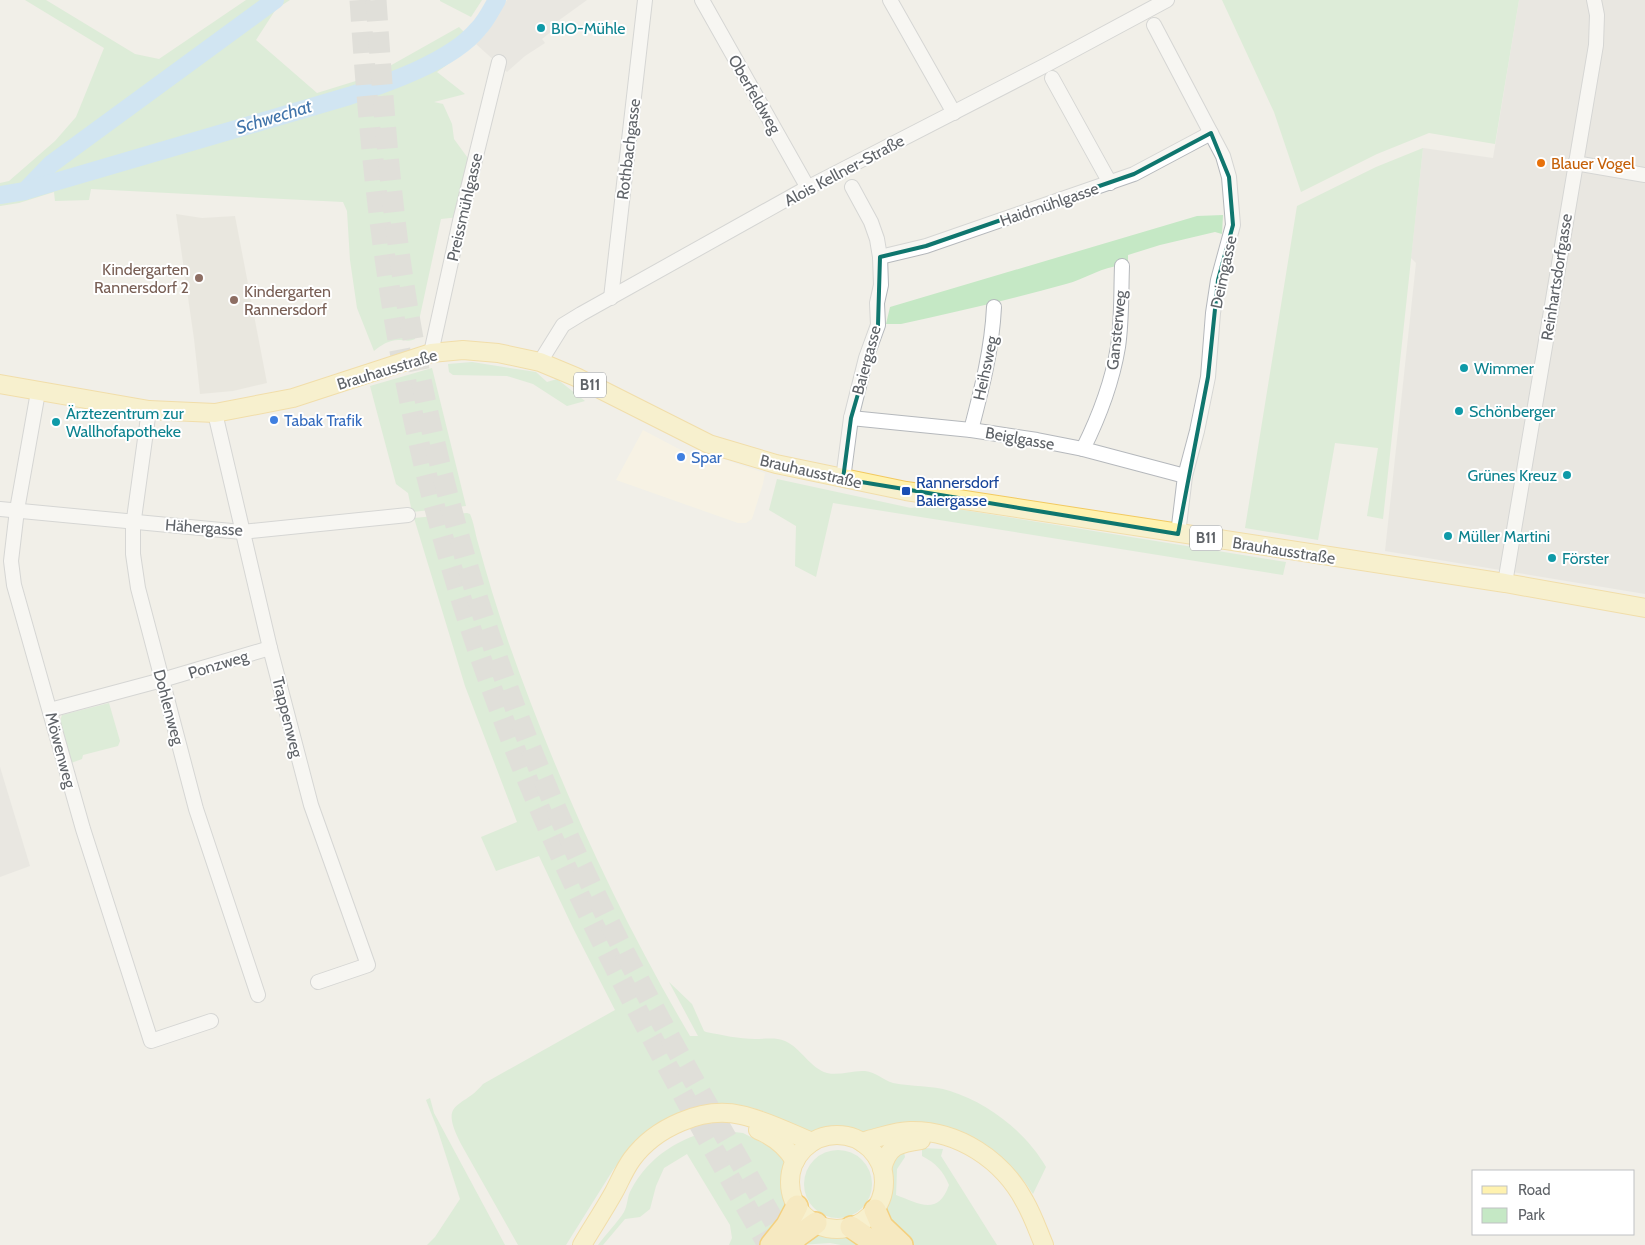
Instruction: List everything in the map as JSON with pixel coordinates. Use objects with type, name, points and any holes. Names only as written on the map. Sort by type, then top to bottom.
[{"type":"highway","points":[[771,1245],[787,1225],[797,1206]]},
{"type":"highway","points":[[875,1210],[882,1226],[902,1245]]},
{"type":"highway","points":[[790,1245],[798,1236],[816,1223]]},
{"type":"highway","points":[[851,1227],[877,1245]]},
{"type":"main road","name":"Brauhausstraße","points":[[0,384],[149,410],[215,413],[293,398],[431,353],[463,350],[498,353],[540,362],[576,377],[709,444],[776,464],[843,479],[906,491],[1178,534],[1505,583],[1645,608]]},
{"type":"main road","points":[[582,1245],[614,1191],[621,1174],[634,1157],[658,1135],[693,1117],[715,1114],[740,1114],[812,1142]]},
{"type":"main road","points":[[614,1191],[658,1146],[675,1135],[710,1123],[746,1125],[761,1130],[789,1150],[795,1161]]},
{"type":"main road","points":[[862,1142],[908,1131],[929,1132],[949,1137],[970,1146],[991,1160],[1009,1178],[1025,1202],[1044,1245]]},
{"type":"main road","points":[[837,1135],[850,1137],[862,1142],[873,1151],[884,1176],[884,1189],[875,1210],[864,1221],[851,1227],[833,1228],[816,1223],[797,1206],[792,1195],[790,1182],[795,1161],[802,1150],[812,1142],[824,1137],[837,1135]]},
{"type":"main road","points":[[882,1169],[885,1156],[889,1151],[906,1142],[949,1137]]},
{"type":"street","name":"Rothbachgasse","points":[[610,298],[645,0]]},
{"type":"street","name":"Oberfeldweg","points":[[702,0],[808,188]]},
{"type":"street","points":[[890,0],[954,113]]},
{"type":"street","name":"Alois Kellner-Straße","points":[[540,362],[563,325],[808,188],[1167,0]]},
{"type":"street","name":"Reinhartsdorfgasse","points":[[1505,583],[1596,44],[1597,15],[1594,0]]},
{"type":"street","name":"Deimgasse","points":[[1154,25],[1224,156],[1229,177],[1233,225],[1218,280],[1213,313],[1208,377],[1197,431],[1185,476],[1178,534]]},
{"type":"street","name":"Preissmühlgasse","points":[[431,353],[460,221],[499,62]]},
{"type":"street","points":[[1052,78],[1110,183]]},
{"type":"street","name":"Haidmühlgasse","points":[[880,257],[926,246],[1110,183],[1134,174],[1211,133]]},
{"type":"street","points":[[1575,163],[1645,175]]},
{"type":"street","name":"Baiergasse","points":[[843,479],[851,418],[866,358],[878,325],[877,303],[881,285],[877,239],[871,222],[852,187]]},
{"type":"street","name":"Gansterweg","points":[[1083,449],[1097,421],[1111,379],[1118,346],[1122,266]]},
{"type":"street","name":"Heihsweg","points":[[971,430],[989,361],[994,306]]},
{"type":"street","name":"Möwenweg","points":[[38,392],[16,510],[11,561],[14,585],[83,829],[151,1041],[210,1021]]},
{"type":"street","name":"Dohlenweg","points":[[149,410],[134,521],[133,554],[138,588],[196,809],[258,995]]},
{"type":"street","name":"Trappenweg","points":[[215,413],[270,648],[311,805],[368,965],[318,982]]},
{"type":"street","name":"Beiglgasse","points":[[851,418],[971,430],[1083,449],[1185,476]]},
{"type":"street","name":"Hähergasse","points":[[0,508],[242,532],[408,515]]},
{"type":"street","name":"Ponzweg","points":[[50,710],[162,680],[270,648]]},
{"type":"highlighted area","points":[[1211,133],[1229,177],[1233,225],[1218,280],[1208,377],[1178,534],[843,479],[851,418],[878,325],[880,257],[926,246],[1134,174]]},
{"type":"shaded area","points":[[507,0],[587,0],[551,26],[553,30],[542,39],[545,43],[525,56],[507,72],[476,44]]},
{"type":"shaded area","points":[[1519,0],[1645,0],[1645,594],[1385,551],[1416,263],[1411,258],[1423,148],[1493,158]]},
{"type":"shaded area","points":[[176,214],[202,218],[235,216],[267,383],[233,391],[200,394]]},
{"type":"shaded area","points":[[643,430],[694,457],[698,449],[765,473],[752,519],[746,523],[738,523],[616,480]]},
{"type":"shaded area","points":[[0,767],[30,866],[0,877]]},
{"type":"green space","points":[[25,0],[46,0],[135,54],[159,59],[246,0],[290,0],[276,9],[256,40],[317,93],[372,76],[459,27],[476,44],[437,72],[465,94],[434,102],[443,104],[452,124],[454,139],[470,161],[459,217],[441,219],[415,339],[391,341],[374,351],[357,308],[350,260],[347,211],[343,202],[91,189],[89,200],[55,201],[54,192],[19,203],[0,206],[0,183],[9,181],[55,141],[76,117],[104,48]]},
{"type":"green space","points":[[440,0],[482,0],[471,17]]},
{"type":"green space","points":[[1222,0],[1519,0],[1495,144],[1429,133],[1377,154],[1301,192],[1274,112]]},
{"type":"green space","points":[[1423,148],[1383,519],[1367,516],[1378,448],[1335,443],[1318,540],[1245,528],[1297,206],[1376,167]]},
{"type":"green space","points":[[1223,215],[1222,234],[1215,232],[1128,255],[1128,266],[1104,269],[1074,282],[984,305],[901,324],[886,324],[890,307],[1197,216]]},
{"type":"green space","points":[[472,362],[536,372],[547,382],[557,379],[585,401],[567,406],[533,384],[507,376],[453,375],[449,372],[448,364]]},
{"type":"green space","points":[[432,368],[466,506],[412,512],[408,493],[396,484],[370,386]]},
{"type":"green space","points":[[777,479],[911,508],[932,505],[1286,562],[1283,575],[833,503],[816,577],[795,566],[796,526],[769,510]]},
{"type":"green space","points":[[470,514],[473,521],[508,641],[567,793],[637,941],[690,1036],[698,1036],[669,982],[692,1004],[706,1032],[731,1037],[785,1041],[796,1048],[816,1067],[827,1073],[865,1071],[893,1083],[943,1089],[964,1096],[1005,1120],[1038,1154],[1046,1167],[1033,1194],[1024,1181],[990,1148],[962,1132],[930,1123],[907,1123],[873,1129],[863,1133],[838,1130],[815,1136],[760,1110],[741,1105],[705,1106],[682,1113],[627,1152],[613,1170],[566,1245],[518,1245],[454,1130],[452,1112],[483,1084],[615,1010],[539,856],[496,871],[481,837],[517,822],[465,686],[414,518]]},
{"type":"green space","points":[[109,703],[120,741],[118,746],[83,755],[82,759],[71,763],[60,721],[62,715]]},
{"type":"green space","points":[[430,1098],[434,1113],[505,1245],[427,1245],[435,1237],[460,1199],[426,1100]]},
{"type":"green space","points":[[716,1130],[743,1133],[772,1148],[785,1162],[784,1191],[789,1207],[764,1245],[729,1245],[732,1238],[730,1225],[687,1154],[664,1168],[656,1186],[650,1209],[640,1217],[625,1219],[603,1245],[598,1245],[624,1212],[630,1192],[638,1178],[656,1158],[690,1137]]},
{"type":"green space","points":[[922,1148],[943,1149],[941,1156],[997,1245],[908,1245],[884,1211],[892,1162],[904,1152],[905,1157],[897,1169],[896,1195],[920,1204],[933,1204],[939,1201],[949,1185],[938,1168],[922,1156]]},
{"type":"green space","points":[[838,1150],[851,1153],[862,1160],[869,1171],[872,1184],[869,1197],[862,1208],[851,1215],[838,1218],[825,1215],[814,1208],[807,1197],[804,1184],[807,1171],[814,1160],[825,1153]]},
{"type":"green space","points":[[827,1234],[848,1237],[864,1245],[830,1243],[799,1245],[814,1235]]},
{"type":"waterway","name":"Schwechat","points":[[25,191],[51,164],[275,0]]},
{"type":"waterway","name":"Schwechat","points":[[0,195],[25,191],[349,96],[400,78],[436,61],[467,41],[484,22],[497,0]]},
{"type":"tunnel","points":[[360,0],[367,100],[381,232],[395,323],[431,494],[463,606],[502,716],[559,853],[624,986],[768,1245]]},
{"type":"tunnel","points":[[376,0],[392,194],[410,324],[437,453],[472,580],[492,643],[538,766],[593,889],[623,950],[687,1069],[788,1245]]},
{"type":"place","name":"BIO-Mühle","points":[[541,28]]},
{"type":"place","name":"Blauer Vogel","points":[[1541,163]]},
{"type":"place","name":"Kindergarten Rannersdorf 2","points":[[199,278]]},
{"type":"place","name":"Kindergarten Rannersdorf","points":[[234,300]]},
{"type":"place","name":"Wimmer","points":[[1464,368]]},
{"type":"place","name":"Schönberger","points":[[1459,411]]},
{"type":"place","name":"Tabak Trafik","points":[[274,420]]},
{"type":"place","name":"Ärztezentrum zur Wallhofapotheke","points":[[56,422]]},
{"type":"place","name":"Spar","points":[[681,457]]},
{"type":"place","name":"Grünes Kreuz","points":[[1567,475]]},
{"type":"place","name":"Rannersdorf Baiergasse","points":[[906,491]]},
{"type":"place","name":"Müller Martini","points":[[1448,536]]},
{"type":"place","name":"Förster","points":[[1552,558]]}]
